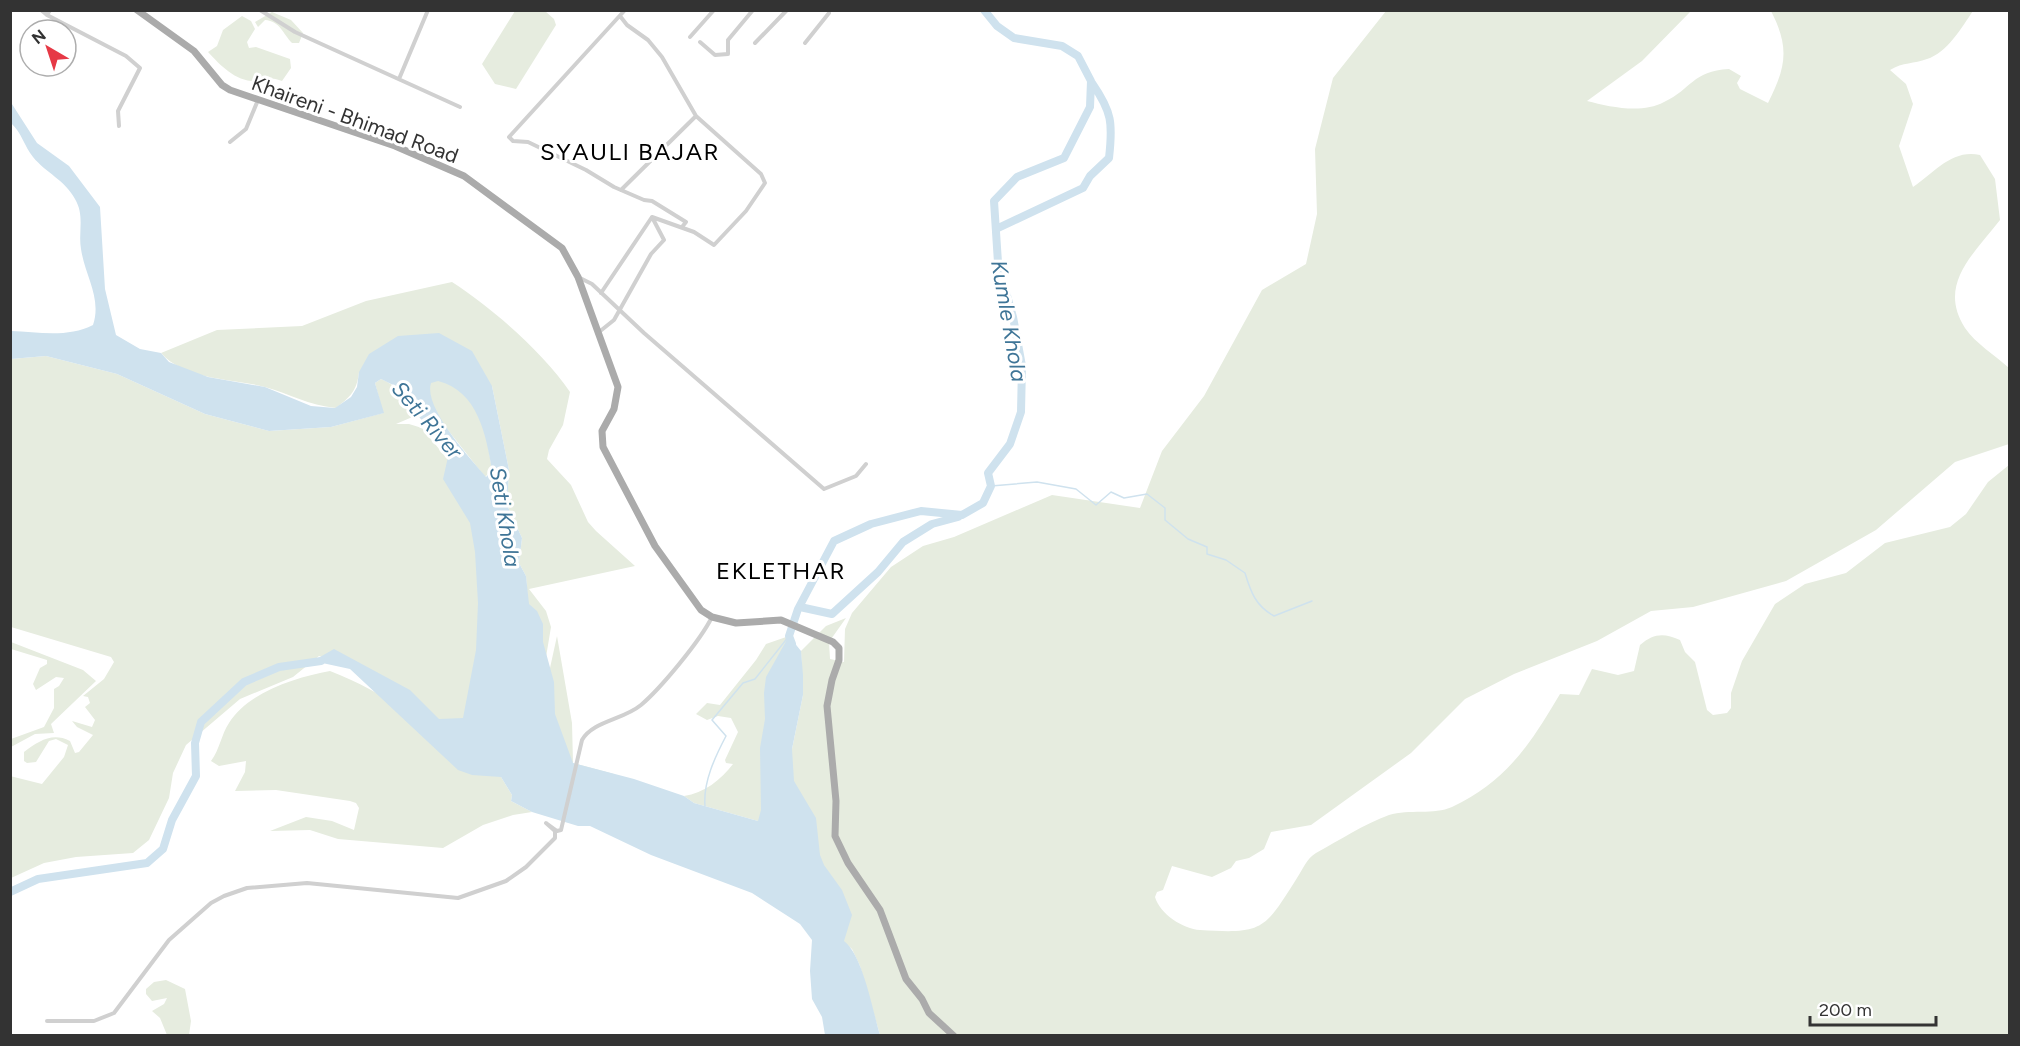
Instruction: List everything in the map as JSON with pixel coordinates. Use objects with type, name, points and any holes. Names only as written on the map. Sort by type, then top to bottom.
[{"type":"main road","name":"Khaireni - Bhimad Road","points":[[137,10],[195,51],[224,87],[394,146],[464,176],[562,248],[578,277],[618,387],[614,409],[602,431],[603,447],[665,562],[694,603],[712,617]]},
{"type":"main road","points":[[712,617],[736,623],[781,620],[833,642],[839,648],[840,655],[827,706],[836,801],[835,836],[848,863],[880,910],[906,979],[922,999],[929,1013],[954,1035]]},
{"type":"street","points":[[41,10],[126,56],[140,68],[118,111],[119,126]]},
{"type":"street","points":[[260,10],[295,32],[460,107]]},
{"type":"street","points":[[399,79],[428,10]]},
{"type":"street","points":[[625,10],[509,137],[513,141],[528,142],[621,190],[652,201],[686,222],[682,227]]},
{"type":"street","points":[[690,38],[714,10]]},
{"type":"street","points":[[700,42],[715,55],[728,54],[728,40],[753,10]]},
{"type":"street","points":[[755,43],[787,10]]},
{"type":"street","points":[[806,43],[829,13]]},
{"type":"street","points":[[620,16],[627,25],[648,40],[662,57],[696,116],[761,174],[765,183],[746,211],[714,245],[682,227],[652,217]]},
{"type":"street","points":[[230,142],[246,129],[258,100]]},
{"type":"street","points":[[621,190],[696,116]]},
{"type":"street","points":[[601,293],[652,217]]},
{"type":"street","points":[[598,332],[620,311],[647,261],[664,240],[652,217]]},
{"type":"street","points":[[578,277],[592,284],[824,489],[856,476],[866,464]]},
{"type":"street","points":[[47,1021],[94,1021],[114,1013],[169,940],[220,898],[247,888],[307,883],[359,886],[435,896],[466,896],[496,886],[519,873],[555,838],[555,831],[546,823],[559,832],[582,740],[590,729],[613,722],[642,704],[696,641],[712,617]]},
{"type":"shaded area","points":[[515,11],[545,11],[554,19],[556,25],[516,89],[495,84],[482,64]]},
{"type":"shaded area","points":[[1386,11],[1691,11],[1642,61],[1587,101],[1636,109],[1664,102],[1707,73],[1729,69],[1741,76],[1737,83],[1740,89],[1768,103],[1779,79],[1783,57],[1781,36],[1771,11],[1973,11],[1953,39],[1934,56],[1890,70],[1906,84],[1913,104],[1899,146],[1913,187],[1944,163],[1961,155],[1970,154],[1980,155],[1995,179],[2000,220],[1962,270],[1955,297],[1957,312],[1969,334],[2009,368],[2009,444],[1955,462],[1876,530],[1786,581],[1693,607],[1651,611],[1597,641],[1514,674],[1465,699],[1411,753],[1311,825],[1271,832],[1264,849],[1249,858],[1236,861],[1231,868],[1212,877],[1172,866],[1163,890],[1157,892],[1155,897],[1158,903],[1173,920],[1193,929],[1238,931],[1260,925],[1277,909],[1313,855],[1389,815],[1445,809],[1471,797],[1503,773],[1516,759],[1539,729],[1560,694],[1579,695],[1592,669],[1618,675],[1634,671],[1640,645],[1655,636],[1664,635],[1680,640],[1685,652],[1695,662],[1707,710],[1713,715],[1727,713],[1731,708],[1731,693],[1742,661],[1775,604],[1805,584],[1846,573],[1885,543],[1950,527],[1966,514],[1988,482],[2009,465],[2009,1035],[880,1035],[860,966],[852,949],[838,937],[772,816],[792,767],[792,749],[803,695],[801,651],[826,626],[846,618],[829,642],[830,659],[844,662],[845,629],[852,613],[891,567],[923,546],[954,537],[1052,495],[1140,508],[1162,451],[1204,396],[1262,290],[1306,264],[1317,214],[1315,149],[1333,78]]},
{"type":"shaded area","points":[[272,12],[291,20],[303,33],[299,43],[292,43],[278,25],[270,21],[265,20],[258,27],[255,22]]},
{"type":"shaded area","points":[[242,16],[251,21],[255,29],[247,42],[249,48],[256,47],[290,59],[291,68],[282,81],[243,79],[224,68],[208,52],[217,46],[223,30]]},
{"type":"shaded area","points":[[452,282],[516,332],[546,362],[570,392],[563,425],[549,450],[547,459],[571,485],[588,522],[635,566],[529,589],[546,611],[551,627],[545,663],[528,606],[526,576],[519,563],[522,538],[507,505],[509,470],[492,386],[359,372],[357,384],[352,393],[336,408],[308,402],[265,387],[196,374],[171,362],[161,353],[217,330],[302,326],[366,301]]},
{"type":"shaded area","points":[[46,356],[117,374],[205,414],[269,431],[331,427],[383,413],[375,383],[381,379],[402,393],[411,403],[417,415],[396,424],[409,424],[422,428],[444,455],[469,479],[484,588],[468,738],[472,748],[371,673],[319,656],[293,677],[240,699],[186,745],[173,773],[169,798],[149,840],[133,853],[76,857],[44,863],[11,878],[10,776],[42,784],[64,757],[68,745],[56,739],[49,741],[36,762],[24,761],[24,752],[46,739],[63,738],[70,741],[75,753],[79,752],[93,735],[77,727],[72,721],[92,727],[95,720],[85,707],[90,703],[88,697],[83,696],[104,679],[114,662],[111,657],[11,627],[11,359]]},
{"type":"shaded area","points":[[392,359],[459,365],[486,433],[492,470],[485,477]]},
{"type":"shaded area","points":[[557,636],[572,723],[573,763],[614,774],[579,772],[529,701],[550,668]]},
{"type":"shaded area","points":[[789,636],[767,827],[758,821],[694,803],[684,796],[705,789],[728,770],[733,764],[726,763],[725,760],[738,732],[731,718],[718,716],[707,720],[696,714],[707,703],[720,705],[766,644]]},
{"type":"shaded area","points":[[11,642],[83,670],[96,681],[51,724],[54,733],[35,734],[11,747],[11,739],[44,727],[54,708],[54,689],[64,678],[56,677],[36,690],[33,684],[40,668],[47,664],[47,660],[11,649]]},
{"type":"shaded area","points":[[330,671],[376,692],[439,733],[501,777],[512,795],[511,801],[532,812],[513,815],[483,825],[443,848],[338,839],[310,830],[270,831],[306,817],[332,821],[354,830],[359,808],[356,803],[350,801],[276,790],[235,791],[245,772],[246,761],[219,766],[211,761],[229,723],[248,703],[289,682]]},
{"type":"shaded area","points":[[166,980],[185,989],[191,1021],[189,1035],[167,1035],[160,1018],[152,1011],[164,1004],[167,998],[152,1001],[146,994],[146,989],[154,982]]},
{"type":"water","points":[[10,101],[37,143],[69,166],[100,207],[105,289],[116,335],[140,349],[161,353],[169,362],[208,377],[265,387],[311,406],[335,408],[351,397],[357,387],[359,372],[369,354],[398,336],[439,333],[472,351],[492,386],[509,470],[507,505],[522,538],[519,563],[526,576],[529,604],[537,611],[543,624],[543,642],[554,682],[555,714],[573,763],[634,779],[684,796],[694,803],[758,821],[761,810],[760,748],[765,719],[766,677],[789,636],[801,651],[803,675],[803,695],[792,749],[794,781],[816,818],[820,855],[824,865],[842,890],[852,915],[844,941],[857,958],[862,971],[880,1035],[825,1035],[822,1017],[812,999],[810,971],[812,940],[800,924],[752,893],[651,855],[590,826],[578,826],[532,812],[511,801],[512,795],[501,777],[472,775],[458,770],[350,669],[313,661],[334,649],[410,690],[439,719],[463,718],[476,650],[478,603],[475,552],[470,523],[443,479],[448,457],[439,438],[393,385],[381,379],[375,383],[384,413],[331,427],[269,431],[205,414],[117,374],[46,356],[11,359],[11,331],[73,332],[93,325],[95,306],[81,249],[81,218],[78,205],[71,192],[33,157],[11,123]],"holes":[[[438,381],[452,386],[471,404],[483,429],[492,470],[486,477],[459,445],[434,405],[430,393],[431,383]]]},
{"type":"waterway","name":"Kumle Khola","points":[[792,644],[789,636],[798,609],[834,541],[871,524],[921,511],[962,515],[983,503],[991,486],[988,473],[1010,444],[1021,412],[1022,366],[1013,317],[1006,292],[999,278],[994,201],[1017,177],[1064,158],[1090,107],[1091,81],[1078,56],[1062,46],[1014,38],[997,26],[984,10]]},
{"type":"waterway","points":[[996,229],[1083,188],[1090,176],[1109,158],[1110,118],[1104,102],[1092,83]]},
{"type":"waterway","points":[[991,486],[1037,482],[1076,489],[1096,505],[1111,492],[1124,498],[1147,494],[1165,508],[1165,520],[1188,539],[1207,547],[1207,554],[1226,560],[1245,573],[1255,598],[1274,616],[1312,601]]},
{"type":"waterway","points":[[800,607],[832,614],[878,572],[903,542],[932,524],[958,517]]},
{"type":"waterway","points":[[705,806],[708,779],[726,736],[712,720],[743,683],[755,679],[789,636]]},
{"type":"waterway","points":[[10,892],[38,879],[147,863],[163,849],[172,820],[196,776],[195,743],[201,722],[244,682],[279,667],[321,661]]},
{"type":"district","name":"SYAULI BAJAR","points":[[630,151]]},
{"type":"district","name":"EKLETHAR","points":[[781,570]]},
{"type":"water label","name":"Seti River","points":[[427,420]]},
{"type":"water label","name":"Seti Khola","points":[[505,517]]}]
